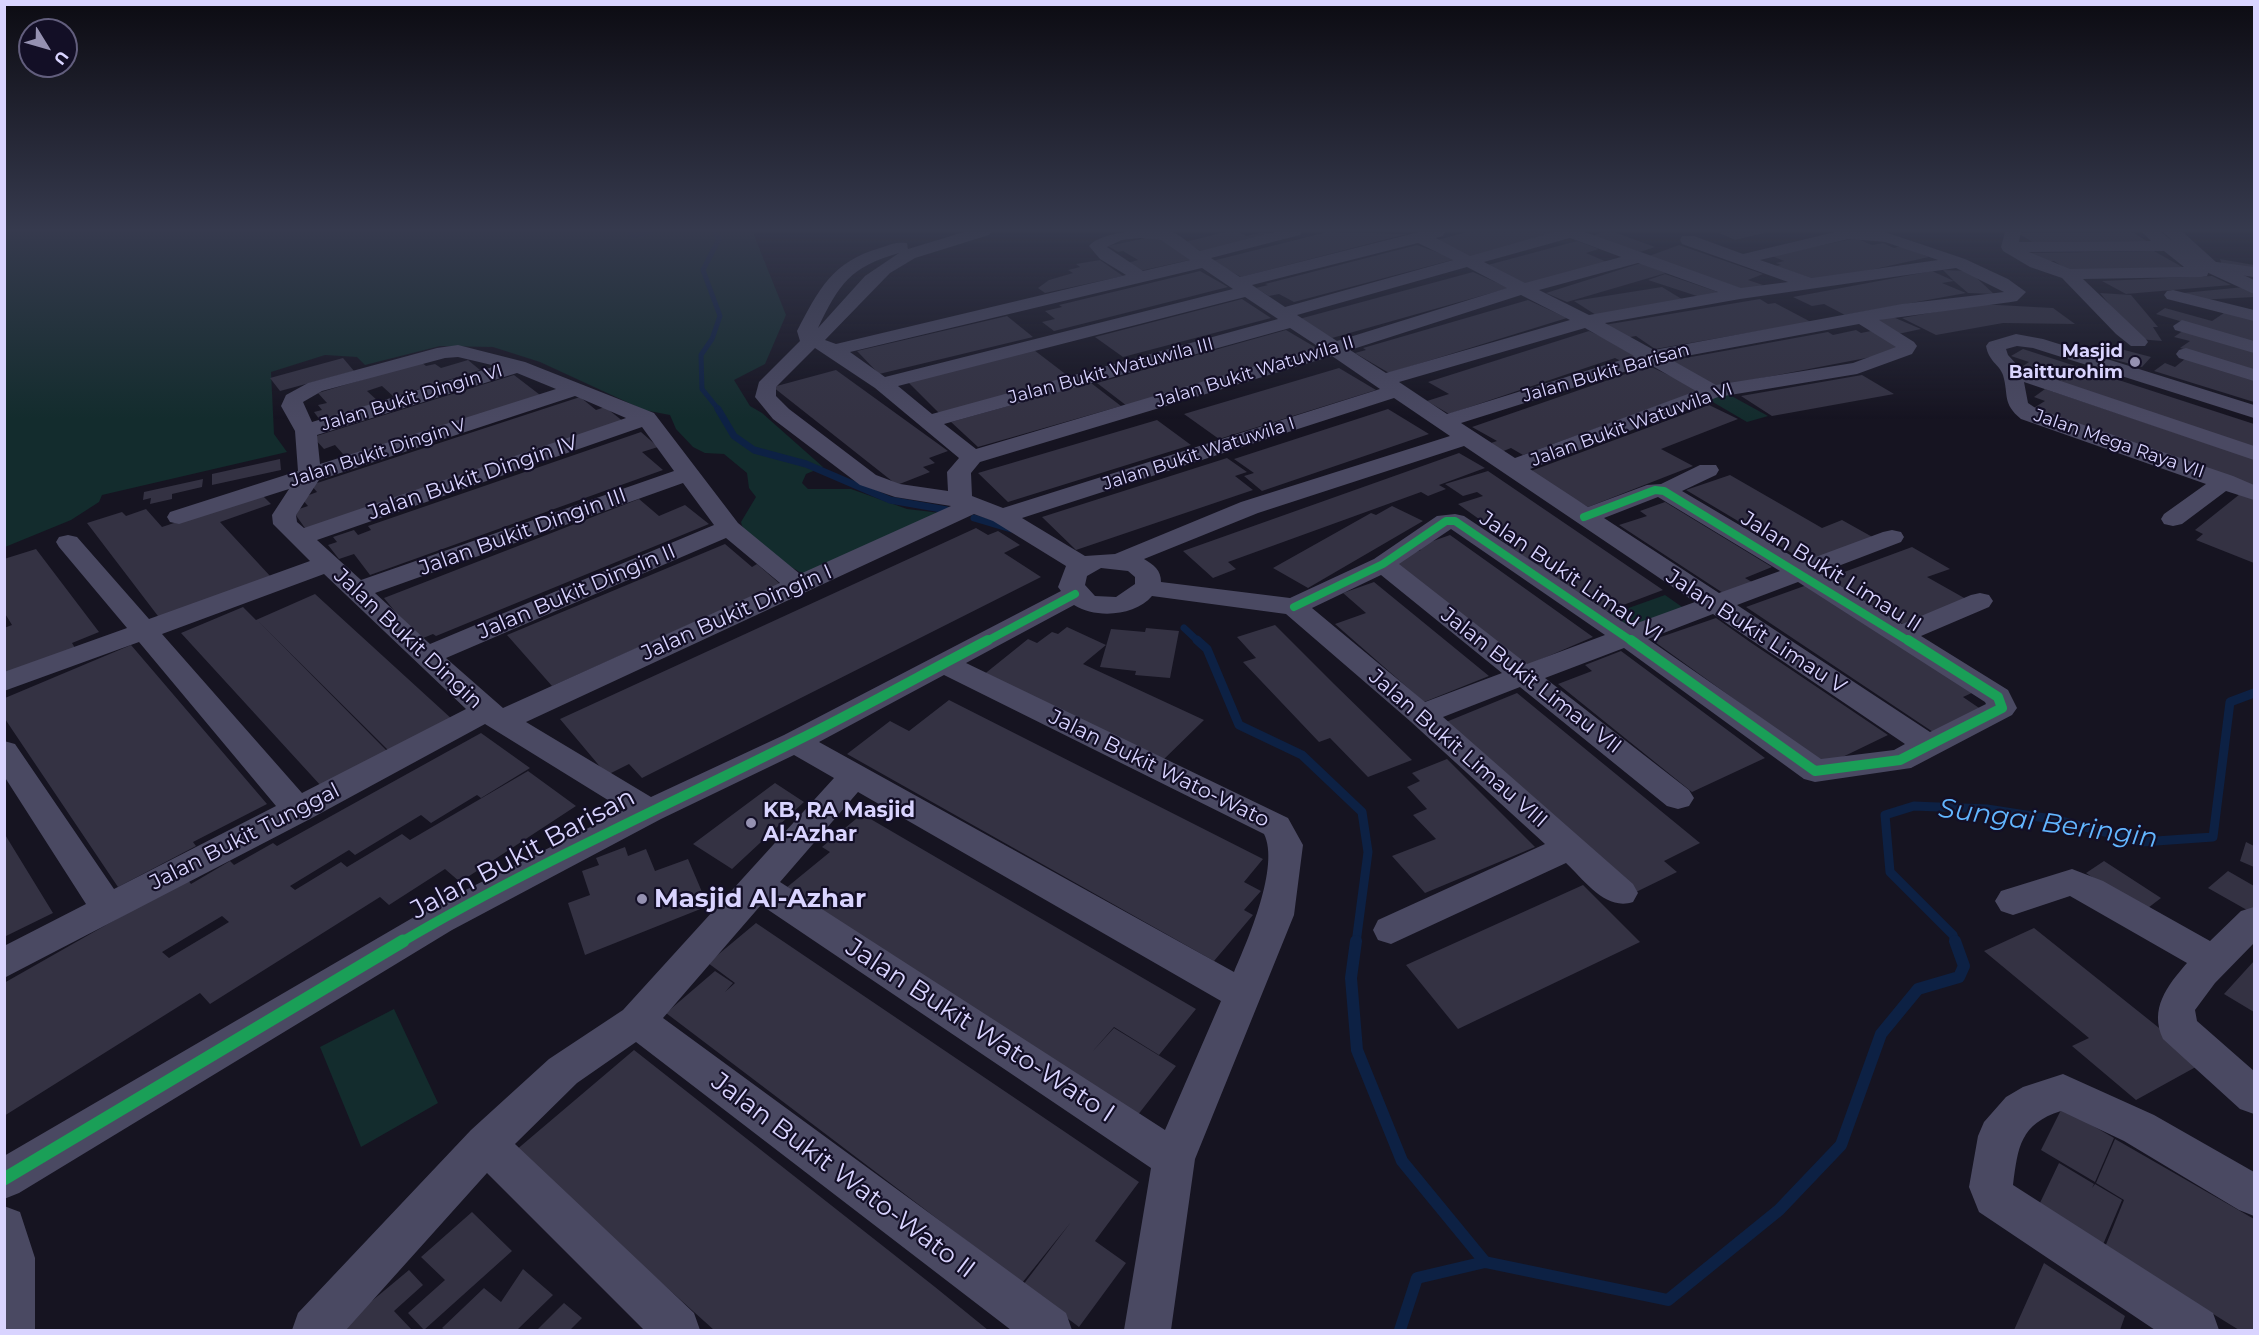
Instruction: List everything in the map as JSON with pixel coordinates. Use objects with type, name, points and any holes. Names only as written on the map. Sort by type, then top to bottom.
[{"type":"street","points":[[810,342],[807,331],[827,294]]},
{"type":"street","points":[[858,294],[825,332],[810,342],[766,386],[765,397],[782,414],[868,480],[895,490],[967,503],[1002,516],[1079,580],[1085,601],[1115,605],[1142,596],[1148,588],[1149,579],[1144,571],[1122,560]]},
{"type":"street","points":[[834,350],[1066,294]]},
{"type":"street","points":[[882,384],[1063,338],[1218,294]]},
{"type":"street","name":"Jalan Bukit Limau V","points":[[1250,294],[1445,421],[1712,603],[1929,746]]},
{"type":"street","name":"Jalan Bukit Watuwila III","points":[[930,420],[1365,294]]},
{"type":"street","name":"Jalan Bukit Watuwila II","points":[[972,457],[1334,349],[1505,294]]},
{"type":"street","points":[[1533,294],[1587,321],[1713,392]]},
{"type":"street","name":"Jalan Bukit Watuwila I","points":[[1002,516],[1587,321],[1738,294]]},
{"type":"street","points":[[1766,294],[1854,319]]},
{"type":"street","name":"Jalan Bukit Barisan","points":[[1445,421],[1650,357],[1854,319],[2011,297],[2014,294]]},
{"type":"street","points":[[2088,294],[2138,342]]},
{"type":"street","points":[[2173,295],[2254,316]]},
{"type":"street","points":[[2218,306],[2254,302]]},
{"type":"street","points":[[1016,306],[1063,338]]},
{"type":"street","name":"Jalan Bukit Watuwila VI","points":[[1513,467],[1713,392],[1857,368],[1905,350],[1907,346],[1902,342],[1854,319]]},
{"type":"street","points":[[2182,326],[2254,347]]},
{"type":"street","points":[[2254,411],[2094,360],[2025,341],[2006,341],[1996,346],[1998,357],[2012,371],[2254,453]]},
{"type":"street","points":[[810,342],[834,350],[882,384],[930,420],[972,457],[959,472],[967,503]]},
{"type":"street","points":[[310,475],[306,431],[292,406],[293,399],[315,387],[428,354],[458,351],[518,366],[646,418],[729,528],[799,586]]},
{"type":"street","points":[[2186,354],[2254,375]]},
{"type":"street","name":"Jalan Bukit Dingin VI","points":[[306,431],[518,366]]},
{"type":"street","name":"Jalan Mega Raya VII","points":[[2012,371],[2018,405],[2029,414],[2254,493]]},
{"type":"street","name":"Jalan Bukit Dingin V","points":[[179,517],[577,389]]},
{"type":"street","name":"Jalan Bukit Dingin IV","points":[[300,538],[646,418]]},
{"type":"street","points":[[1079,580],[1095,561],[1122,560],[1171,537],[1292,494],[1469,437]]},
{"type":"street","points":[[1584,517],[1655,490],[1664,491],[1708,470]]},
{"type":"street","name":"Jalan Bukit Dingin III","points":[[358,590],[689,473]]},
{"type":"street","name":"Jalan Bukit Dingin","points":[[310,475],[284,515],[285,524],[426,656],[494,716],[650,812]]},
{"type":"street","points":[[2173,519],[2225,481]]},
{"type":"street","name":"Jalan Bukit Limau II","points":[[1664,491],[1800,572],[1998,697],[2002,708],[1929,746]]},
{"type":"street","name":"Jalan Bukit Dingin I","points":[[494,716],[799,586],[967,503]]},
{"type":"street","name":"Jalan Bukit Limau VI","points":[[1294,607],[1383,564],[1446,520],[1455,521],[1628,638],[1815,771],[1900,760],[1929,746]]},
{"type":"street","name":"Jalan Bukit Dingin II","points":[[426,656],[729,528]]},
{"type":"street","points":[[1421,714],[1892,537]]},
{"type":"street","points":[[68,542],[299,811]]},
{"type":"street","points":[[4,682],[147,632],[327,564]]},
{"type":"street","name":"Jalan Bukit Limau VII","points":[[1383,564],[1678,798]]},
{"type":"street","name":"Jalan Bukit Barisan","points":[[4,1179],[439,920],[650,812],[795,742],[945,664],[1079,580]]},
{"type":"street","points":[[1148,588],[1294,607]]},
{"type":"street","points":[[1900,635],[1980,601]]},
{"type":"street","name":"Jalan Bukit Limau VIII","points":[[1294,607],[1421,714],[1621,892]]},
{"type":"street","name":"Jalan Bukit Wato-Wato","points":[[945,664],[1276,826],[1286,845],[1276,915],[1174,1159],[1148,1330]]},
{"type":"street","name":"Jalan Bukit Tunggal","points":[[4,963],[107,907],[494,716]]},
{"type":"street","points":[[795,742],[853,777],[1243,995]]},
{"type":"street","points":[[4,751],[107,907]]},
{"type":"street","points":[[315,1330],[486,1144],[563,1071],[637,1021],[853,777]]},
{"type":"street","points":[[1391,930],[1570,847]]},
{"type":"street","points":[[2013,901],[2072,882],[2091,890],[2214,961]]},
{"type":"street","name":"Jalan Bukit Wato-Wato I","points":[[756,884],[1174,1159]]},
{"type":"street","points":[[2254,921],[2214,961],[2178,1004],[2175,1013],[2177,1027],[2254,1096]]},
{"type":"street","name":"Jalan Bukit Wato-Wato II","points":[[637,1021],[1049,1330]]},
{"type":"street","points":[[2168,1323],[1994,1197],[1991,1187],[1999,1136],[2020,1110],[2037,1100],[2063,1092],[2139,1128],[2254,1195]]},
{"type":"street","points":[[486,1144],[677,1330]]},
{"type":"street","points":[[4,1227],[12,1258],[12,1330]]},
{"type":"green space","points":[[5,294],[778,294],[786,315],[765,364],[734,380],[750,406],[762,413],[823,467],[806,474],[802,483],[808,489],[851,489],[907,509],[941,513],[805,575],[768,552],[744,529],[741,522],[756,497],[749,488],[747,473],[724,454],[705,453],[693,447],[676,429],[670,415],[644,410],[540,362],[493,347],[440,346],[365,365],[357,357],[325,355],[271,372],[274,434],[287,452],[102,495],[99,502],[71,520],[5,547]]},
{"type":"green space","points":[[1726,393],[1768,416],[1747,422],[1706,398]]},
{"type":"green space","points":[[1665,595],[1685,609],[1629,630],[1609,615]]},
{"type":"green space","points":[[394,1009],[438,1103],[361,1147],[320,1047]]},
{"type":"building","points":[[1103,294],[1199,294],[1054,331],[1042,322],[1055,319],[1045,311],[1062,307],[1059,305]]},
{"type":"building","points":[[1280,294],[1323,294],[1294,302]]},
{"type":"building","points":[[1390,294],[1487,294],[1332,338],[1299,319]]},
{"type":"building","points":[[1549,294],[1593,294],[1567,302]]},
{"type":"building","points":[[1616,294],[1674,294],[1685,301],[1596,315],[1574,301]]},
{"type":"building","points":[[1692,294],[1712,294],[1703,298]]},
{"type":"building","points":[[1807,294],[1959,294],[1845,315],[1824,304],[1812,306],[1793,297]]},
{"type":"building","points":[[2101,294],[2131,295],[2158,327],[2153,327],[2162,341],[2138,339]]},
{"type":"building","points":[[2186,294],[2254,294],[2254,297],[2198,300]]},
{"type":"building","points":[[1242,299],[1271,318],[1123,357],[1095,337]]},
{"type":"building","points":[[1760,299],[1768,304],[1775,303],[1811,322],[1655,349],[1636,336],[1624,338],[1604,325]]},
{"type":"building","points":[[1528,300],[1567,318],[1389,373],[1355,353],[1366,350],[1363,348]]},
{"type":"building","points":[[1979,304],[2053,308],[2075,324],[2003,323],[1936,335],[1902,318]]},
{"type":"building","points":[[2165,308],[2212,321],[2227,311],[2254,319],[2254,343],[2156,314]]},
{"type":"building","points":[[1007,316],[1033,337],[879,374],[857,351]]},
{"type":"building","points":[[1893,317],[1921,329],[1898,334],[1871,321]]},
{"type":"building","points":[[1286,330],[1320,350],[1127,406],[1097,383]]},
{"type":"building","points":[[1856,330],[1861,333],[1871,331],[1904,348],[1892,353],[1710,388],[1669,361],[1828,332],[1833,335]]},
{"type":"building","points":[[2184,330],[2254,350],[2254,371],[2180,348],[2190,341],[2174,337]]},
{"type":"building","points":[[1589,331],[1640,354],[1621,361],[1615,358],[1449,414],[1427,401],[1449,394],[1428,382]]},
{"type":"building","name":"Masjid Baitturohim","points":[[2113,347],[2151,357],[2142,367],[2104,357]]},
{"type":"building","points":[[2023,349],[2254,424],[2254,448],[2017,370],[2029,362],[2011,356]]},
{"type":"building","points":[[1034,350],[1072,379],[941,415],[908,382]]},
{"type":"building","points":[[343,358],[354,371],[280,391],[270,378]]},
{"type":"building","points":[[2185,359],[2254,380],[2254,402],[2154,371],[2165,363],[2175,367]]},
{"type":"building","points":[[468,360],[480,370],[394,397],[382,386],[367,391],[379,402],[320,420],[314,412],[322,410],[318,405],[327,403],[318,393],[421,362],[426,366],[435,364],[441,368]]},
{"type":"building","points":[[1649,366],[1701,390],[1523,455],[1511,448],[1501,452],[1488,444],[1497,441],[1472,427]]},
{"type":"building","points":[[1339,368],[1376,390],[1219,439],[1184,414]]},
{"type":"building","points":[[836,370],[948,451],[929,458],[935,463],[923,467],[930,472],[897,485],[773,387]]},
{"type":"building","points":[[514,375],[544,398],[350,462],[335,445],[324,449],[313,437]]},
{"type":"building","points":[[1862,375],[1894,394],[1772,416],[1741,396]]},
{"type":"building","points":[[1091,383],[1121,406],[978,447],[951,422]]},
{"type":"building","points":[[2045,389],[2254,459],[2254,486],[2032,409],[2045,401],[2034,397]]},
{"type":"building","points":[[580,397],[596,410],[605,407],[624,422],[307,531],[293,511],[308,506],[301,498],[317,492],[311,485]]},
{"type":"building","points":[[1709,405],[1738,419],[1661,449],[1693,466],[1588,507],[1528,472]]},
{"type":"building","points":[[1388,409],[1429,434],[1262,491],[1244,476],[1254,473],[1234,459]]},
{"type":"building","points":[[1157,420],[1191,445],[1008,502],[978,473]]},
{"type":"building","points":[[641,432],[658,447],[642,452],[663,470],[370,575],[354,554],[339,559],[328,545],[337,542],[333,537],[354,530],[358,535],[371,530],[368,526]]},
{"type":"building","points":[[1459,453],[1485,468],[1439,485],[1446,489],[1428,496],[1421,492],[1228,562],[1236,569],[1213,578],[1183,551]]},
{"type":"building","points":[[1227,458],[1247,472],[1235,476],[1253,490],[1076,550],[1042,517]]},
{"type":"building","points":[[280,459],[281,470],[212,485],[212,474]]},
{"type":"building","points":[[1488,471],[1663,590],[1602,613],[1500,539],[1504,537],[1458,504],[1483,496],[1477,492],[1463,496],[1445,484]]},
{"type":"building","points":[[1730,475],[1822,528],[1842,520],[1876,539],[1816,562],[1801,553],[1795,555],[1686,490]]},
{"type":"building","points":[[203,479],[202,487],[172,494],[172,499],[150,504],[151,498],[143,500],[144,492]]},
{"type":"building","points":[[261,494],[271,504],[220,522],[271,577],[161,620],[87,523],[122,512],[126,516],[146,509],[162,527]]},
{"type":"building","points":[[2240,494],[2254,499],[2254,563],[2196,540],[2203,534],[2195,530]]},
{"type":"building","points":[[639,499],[659,516],[685,505],[709,524],[436,636],[433,634],[418,640],[384,598]]},
{"type":"building","points":[[1665,502],[1772,567],[1745,578],[1752,582],[1723,593],[1619,525],[1647,516],[1640,511]]},
{"type":"building","points":[[1392,506],[1423,521],[1308,588],[1273,568],[1371,513],[1376,515]]},
{"type":"building","points":[[976,528],[988,535],[998,531],[1020,545],[1004,553],[1041,577],[642,778],[629,764],[607,775],[560,719]]},
{"type":"building","points":[[1450,535],[1593,637],[1523,667],[1388,562],[1421,550],[1416,547]]},
{"type":"building","points":[[725,544],[752,567],[757,564],[780,584],[552,686],[507,635]]},
{"type":"building","points":[[1912,547],[1950,569],[1927,577],[1966,599],[1903,624],[1828,578]]},
{"type":"building","points":[[36,549],[99,632],[72,643],[75,648],[4,676],[4,628],[12,625],[4,612],[4,559]]},
{"type":"building","points":[[1374,582],[1489,676],[1424,702],[1335,624],[1366,613],[1343,593]]},
{"type":"building","points":[[1807,585],[1976,691],[1963,697],[1985,712],[1936,734],[1746,607]]},
{"type":"building","points":[[315,594],[453,720],[390,752],[258,621],[389,753],[322,787],[181,633],[243,607],[256,620]]},
{"type":"building","points":[[1716,618],[1888,735],[1826,765],[1652,640]]},
{"type":"building","points":[[1275,625],[1412,760],[1368,777],[1330,738],[1319,742],[1243,662],[1256,658],[1237,637]]},
{"type":"building","points":[[1067,627],[1106,645],[1083,664],[1204,720],[1160,763],[982,676],[1028,639],[1037,643],[1052,632],[1058,634]]},
{"type":"building","points":[[1146,628],[1179,631],[1170,678],[1135,675],[1136,671],[1100,667],[1111,629],[1145,632]]},
{"type":"building","points":[[131,645],[267,804],[193,842],[196,846],[118,887],[5,719],[5,698]]},
{"type":"building","points":[[1621,651],[1765,758],[1692,792],[1558,684],[1592,671],[1585,665]]},
{"type":"building","points":[[1517,693],[1700,843],[1664,861],[1677,872],[1636,892],[1446,722]]},
{"type":"building","points":[[949,700],[1263,859],[1244,882],[1261,891],[1244,910],[1253,915],[1214,961],[847,754],[890,721],[909,731]]},
{"type":"building","points":[[481,733],[530,768],[481,798],[477,795],[431,823],[421,815],[355,855],[349,850],[290,886],[295,890],[341,862],[347,867],[402,834],[410,840],[528,771],[576,806],[460,882],[445,869],[389,905],[380,897],[210,1004],[200,993],[4,1116],[4,983],[187,879],[191,884],[230,861],[234,865],[273,843],[277,846]],"holes":[[[222,916],[229,922],[169,958],[162,952]]]},
{"type":"building","points":[[1447,759],[1535,847],[1425,893],[1392,856],[1436,839],[1413,815],[1427,809],[1407,787],[1420,781],[1412,773]]},
{"type":"building","name":"KB, RA Masjid Al-Azhar","points":[[775,783],[804,802],[732,869],[693,844]]},
{"type":"building","points":[[862,814],[1196,1009],[1159,1055],[1114,1027],[1092,1052],[1114,1028],[1176,1066],[1137,1116],[786,888],[830,852],[822,847]]},
{"type":"building","points":[[4,833],[53,913],[4,937]]},
{"type":"building","points":[[2246,842],[2254,846],[2254,867],[2240,861]]},
{"type":"building","name":"Masjid Al-Azhar","points":[[625,847],[628,856],[646,849],[655,871],[688,859],[708,906],[585,955],[568,903],[590,895],[582,871],[599,865],[596,858]]},
{"type":"building","points":[[2104,861],[2161,898],[2144,911],[2086,873]]},
{"type":"building","points":[[2228,871],[2254,886],[2254,914],[2208,888]]},
{"type":"building","points":[[1583,885],[1640,942],[1458,1029],[1406,965]]},
{"type":"building","points":[[756,923],[1139,1182],[1095,1241],[1126,1263],[1079,1327],[1023,1285],[1071,1222],[1022,1283],[666,1013],[715,971],[733,983],[725,992],[735,983],[708,963]]},
{"type":"building","points":[[2034,928],[2203,1063],[2136,1100],[2072,1046],[2089,1038],[1984,951]]},
{"type":"building","points":[[2254,961],[2254,1012],[2224,994]]},
{"type":"building","points":[[634,1050],[988,1330],[714,1330],[515,1151]]},
{"type":"building","points":[[2062,1108],[2114,1138],[2095,1182],[2041,1150]]},
{"type":"building","points":[[2115,1139],[2254,1219],[2254,1330],[2239,1330],[2105,1247],[2124,1200],[2096,1183]]},
{"type":"building","points":[[2059,1163],[2094,1184],[2092,1188],[2095,1184],[2122,1200],[2102,1247],[2038,1207]]},
{"type":"building","points":[[472,1212],[512,1251],[424,1330],[408,1313],[445,1280],[421,1257]]},
{"type":"building","points":[[2044,1263],[2125,1316],[2120,1330],[2014,1330]]},
{"type":"building","points":[[523,1269],[553,1295],[517,1330],[445,1330],[442,1328],[484,1288],[501,1302]]},
{"type":"building","points":[[409,1270],[423,1285],[394,1311],[412,1330],[337,1330]]},
{"type":"building","points":[[564,1303],[582,1318],[570,1330],[537,1330]]},
{"type":"waterway","points":[[712,294],[720,316],[712,339],[701,355],[702,389],[719,410]]},
{"type":"waterway","points":[[718,409],[734,436],[754,450],[806,464],[890,500],[947,510]]},
{"type":"waterway","points":[[974,518],[1011,529]]},
{"type":"waterway","points":[[1184,628],[1199,642]]},
{"type":"waterway","points":[[1197,640],[1207,649],[1239,725],[1302,755],[1362,812],[1368,852],[1356,943]]},
{"type":"waterway","name":"Sungai Beringin","points":[[1956,943],[1953,935],[1890,872],[1885,815],[1914,806],[1987,809],[2058,820],[2142,842],[2213,837],[2230,702],[2254,693]]},
{"type":"waterway","points":[[1356,941],[1351,978],[1357,1050],[1402,1161],[1485,1262]]},
{"type":"waterway","name":"Sungai Beringin","points":[[1485,1262],[1668,1300],[1779,1210],[1841,1145],[1881,1034],[1918,989],[1959,977],[1964,966],[1955,941]]},
{"type":"waterway","name":"Sungai Beringin","points":[[1400,1330],[1417,1278],[1485,1262]]},
{"type":"cycle path","points":[[1294,607],[1383,564],[1446,521],[1455,521],[1628,638],[1815,771],[1900,760],[2002,708],[1998,697],[1800,572],[1664,491],[1655,490],[1584,517]]},
{"type":"cycle path","points":[[4,1179],[439,920],[650,811],[795,742],[1075,594]]},
{"type":"place","name":"Masjid Baitturohim","points":[[2135,362]]},
{"type":"place","name":"KB, RA Masjid Al-Azhar","points":[[751,823]]},
{"type":"place","name":"Masjid Al-Azhar","points":[[642,899]]}]
